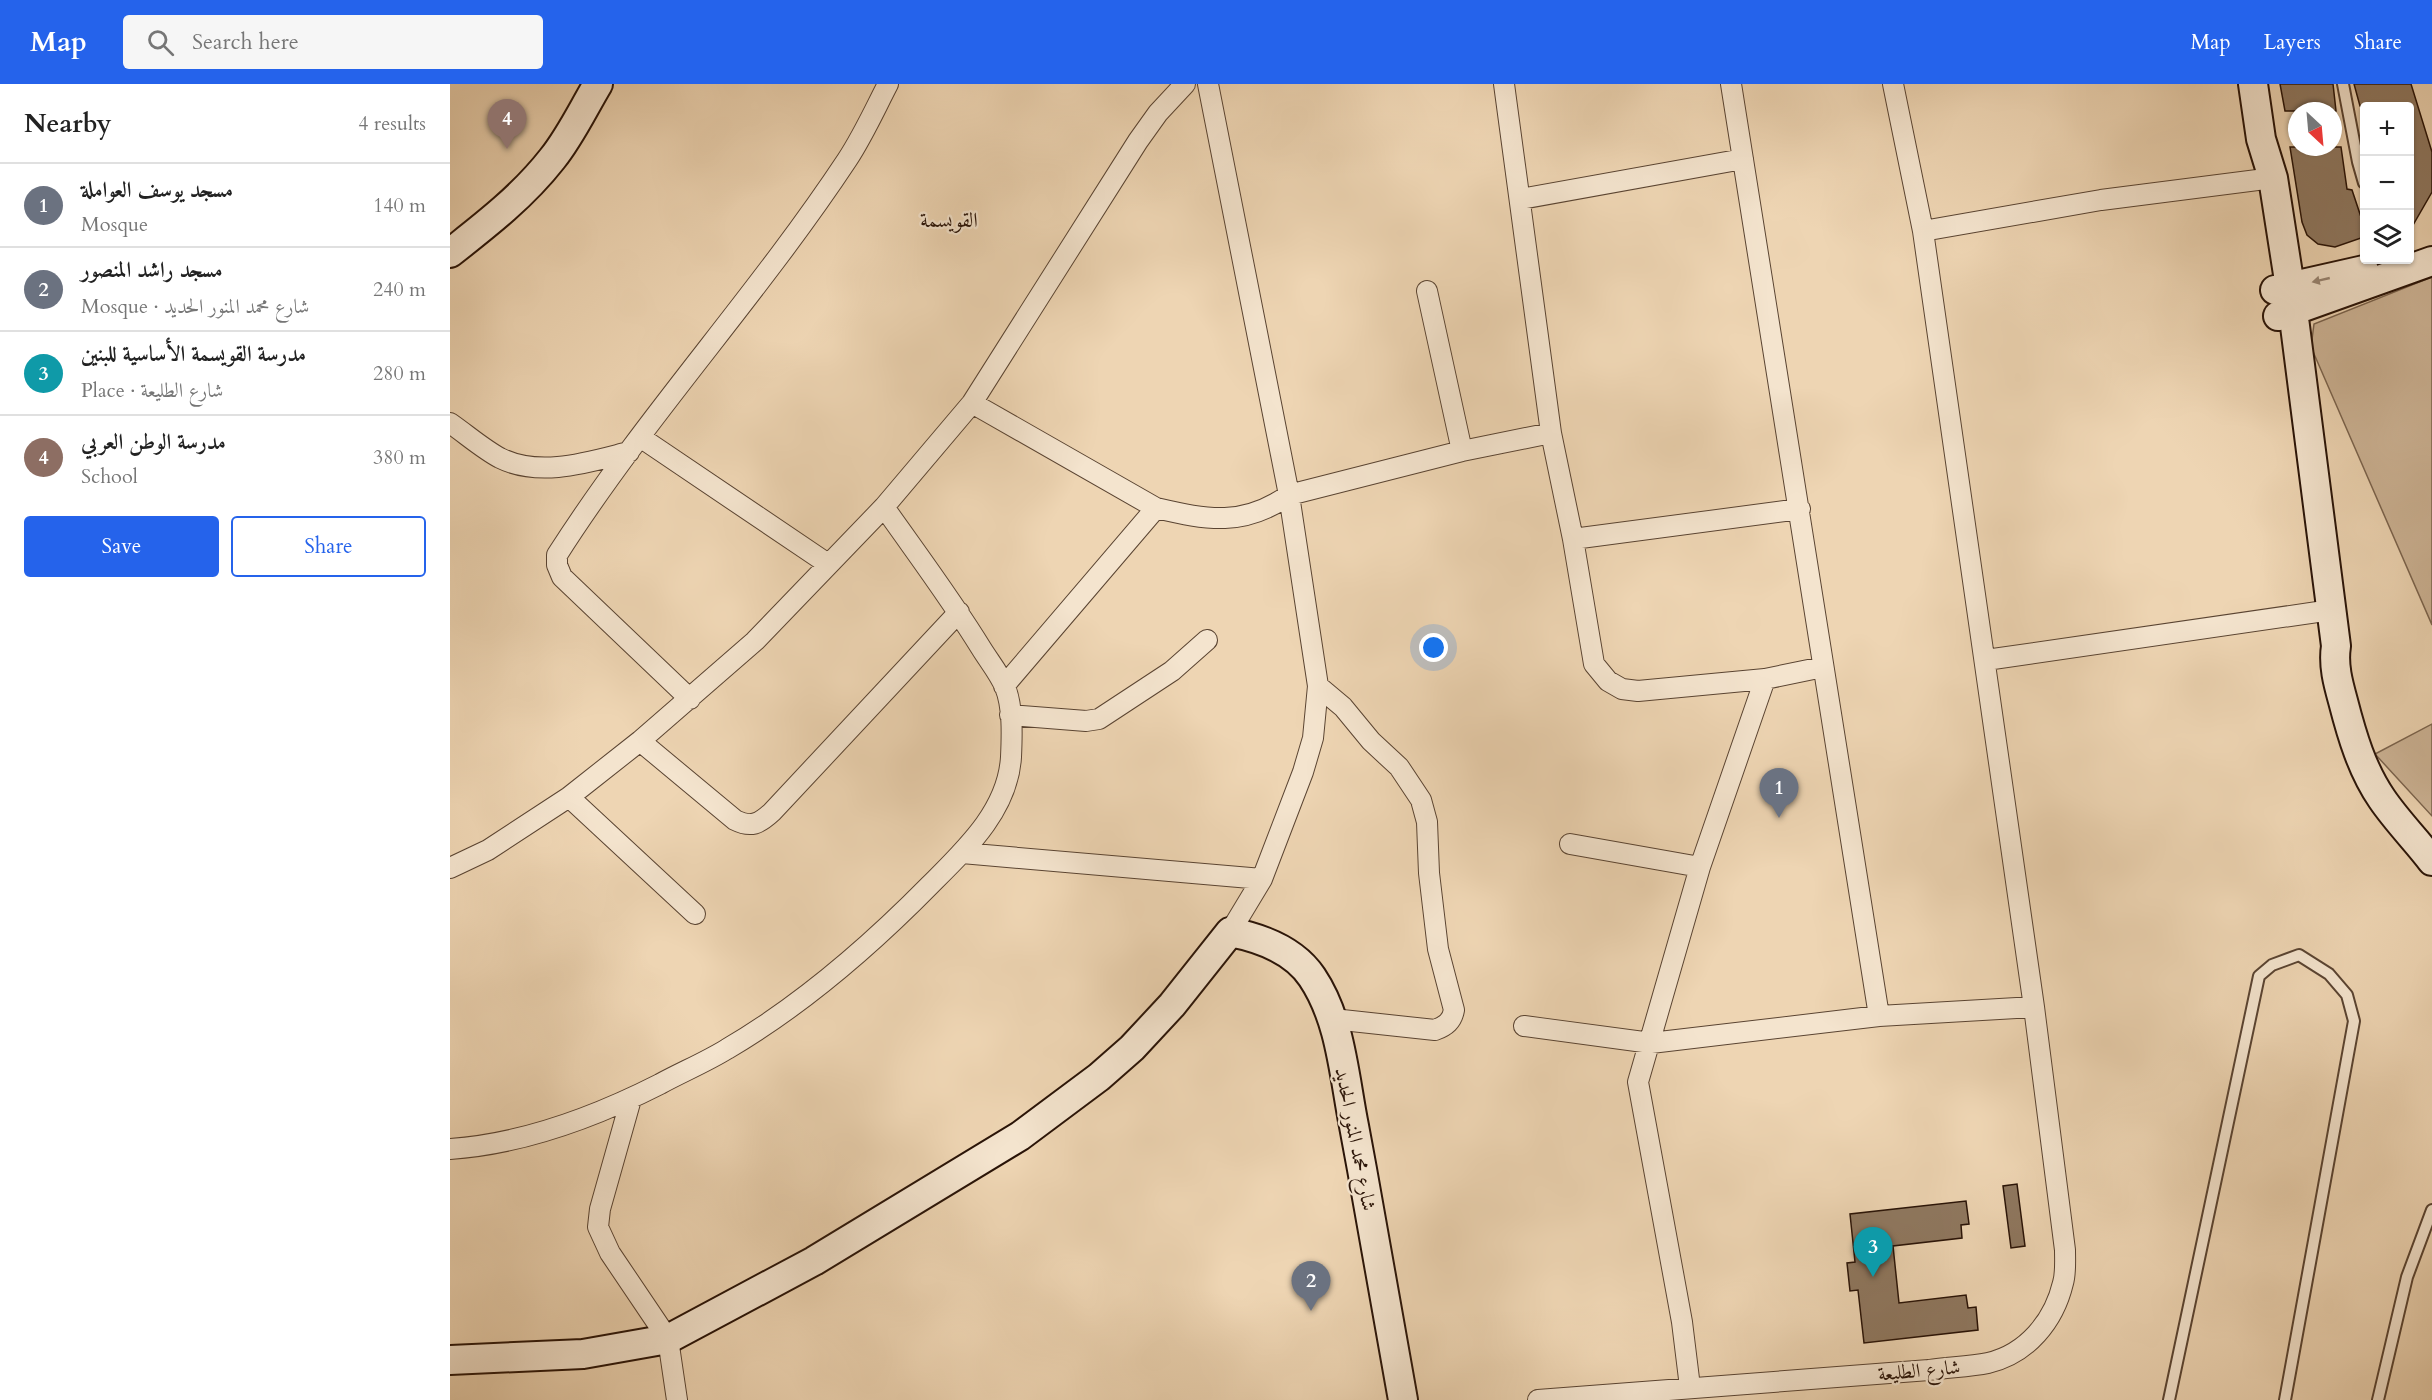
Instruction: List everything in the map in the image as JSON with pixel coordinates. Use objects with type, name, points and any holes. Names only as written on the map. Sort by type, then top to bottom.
[{"type":"street","points":[[450,253],[522,193],[553,158],[598,84]]},
{"type":"street","points":[[690,699],[562,577],[557,565],[557,555],[635,444],[780,253],[848,158],[888,84]]},
{"type":"street","points":[[450,868],[488,850],[569,797],[640,741],[755,641],[884,507],[972,403],[1138,141],[1158,113],[1185,84]]},
{"type":"street","points":[[450,1360],[583,1354],[669,1339],[814,1261],[1020,1137],[1100,1077],[1132,1048],[1172,1005],[1230,932],[1262,879],[1310,750],[1318,686],[1289,495],[1208,84]]},
{"type":"street","points":[[1504,84],[1551,433],[1593,664],[1608,681],[1622,689],[1638,691],[1765,679],[1824,667]]},
{"type":"street","points":[[1731,84],[1879,1016]]},
{"type":"street","points":[[1524,1026],[1651,1043],[1879,1016],[2034,1006],[1923,231],[1893,84]]},
{"type":"street","points":[[2253,84],[2284,301],[2293,442],[2324,610],[2326,649],[2334,660],[2352,739],[2365,769],[2382,799],[2432,861]]},
{"type":"street","points":[[1521,199],[1743,159]]},
{"type":"street","points":[[1923,231],[2102,200],[2267,178]]},
{"type":"street","points":[[2414,253],[2432,247]]},
{"type":"street","points":[[2284,301],[2432,261]]},
{"type":"street","points":[[2284,301],[2387,264]]},
{"type":"street","points":[[1427,291],[1462,451]]},
{"type":"street","points":[[972,403],[1156,508],[1188,515],[1225,518],[1251,515],[1271,507],[1289,495],[1462,451],[1551,433]]},
{"type":"street","points":[[450,423],[500,458],[521,466],[548,467],[590,462],[635,444]]},
{"type":"street","points":[[635,444],[828,564]]},
{"type":"street","points":[[450,1149],[473,1147],[551,1129],[594,1115],[727,1050],[803,998],[855,956],[915,901],[962,853],[995,811],[1008,778],[1011,756],[1010,715],[1004,687],[959,612],[884,507]]},
{"type":"street","points":[[1004,687],[1156,508]]},
{"type":"street","points":[[1572,539],[1800,509]]},
{"type":"street","points":[[1986,660],[2324,610]]},
{"type":"street","points":[[640,741],[735,820],[744,825],[753,825],[772,813],[959,612]]},
{"type":"street","points":[[1010,715],[1086,721],[1100,718],[1172,671],[1207,640]]},
{"type":"street","points":[[1690,1387],[1682,1322],[1638,1083],[1700,867],[1765,679]]},
{"type":"street","points":[[1318,686],[1343,707],[1371,741],[1399,767],[1421,800],[1427,822],[1429,873],[1438,949],[1455,1010],[1448,1023],[1435,1030],[1333,1019]]},
{"type":"street","points":[[569,797],[695,914]]},
{"type":"street","points":[[1570,844],[1700,867]]},
{"type":"street","points":[[962,853],[1262,879]]},
{"type":"street","name":"شارع محمد المنور الحديد","points":[[1230,932],[1257,938],[1293,958],[1312,977],[1333,1019],[1370,1208],[1403,1400]]},
{"type":"street","name":"شارع الطليعة","points":[[1548,1399],[1929,1370],[1990,1362],[2019,1350],[2039,1334],[2055,1306],[2064,1281],[2065,1251],[2034,1006]]},
{"type":"street","points":[[631,1098],[600,1209],[598,1227],[609,1253],[669,1339],[678,1400]]},
{"type":"lane","points":[[2343,84],[2360,169]]},
{"type":"lane","points":[[2169,1400],[2259,976],[2272,964],[2299,955],[2329,974],[2347,995],[2354,1021],[2285,1400]]},
{"type":"lane","points":[[2378,1400],[2407,1277],[2432,1210]]},
{"type":"shaded area","points":[[2432,277],[2432,625],[2311,347],[2314,324]]},
{"type":"shaded area","points":[[2432,724],[2432,816],[2375,754]]},
{"type":"building","points":[[2280,84],[2333,84],[2335,102],[2288,102],[2288,111],[2285,111]]},
{"type":"building","points":[[2354,84],[2411,84],[2432,152],[2432,192],[2414,223],[2414,102],[2360,102],[2360,106]]},
{"type":"building","points":[[2342,154],[2347,189],[2352,190],[2360,214],[2360,238],[2335,247],[2318,244],[2307,235],[2302,222],[2291,156],[2342,156]]},
{"type":"building","points":[[2017,1184],[2025,1246],[2011,1248],[2003,1186]]},
{"type":"building","points":[[1966,1201],[1969,1224],[1961,1225],[1962,1238],[1893,1246],[1899,1303],[1966,1295],[1968,1308],[1976,1307],[1978,1330],[1864,1343],[1858,1290],[1850,1291],[1847,1263],[1855,1262],[1850,1214]]},
{"type":"place","name":"مدرسة الوطن العربي","points":[[507,149]]},
{"type":"place","name":"مسجد يوسف العواملة","points":[[1779,818]]},
{"type":"place","name":"مدرسة القويسمة الأساسية للبنين","points":[[1873,1277]]},
{"type":"place","name":"مسجد راشد المنصور","points":[[1311,1311]]},
{"type":"district","name":"القويسمة","points":[[949,220]]}]
